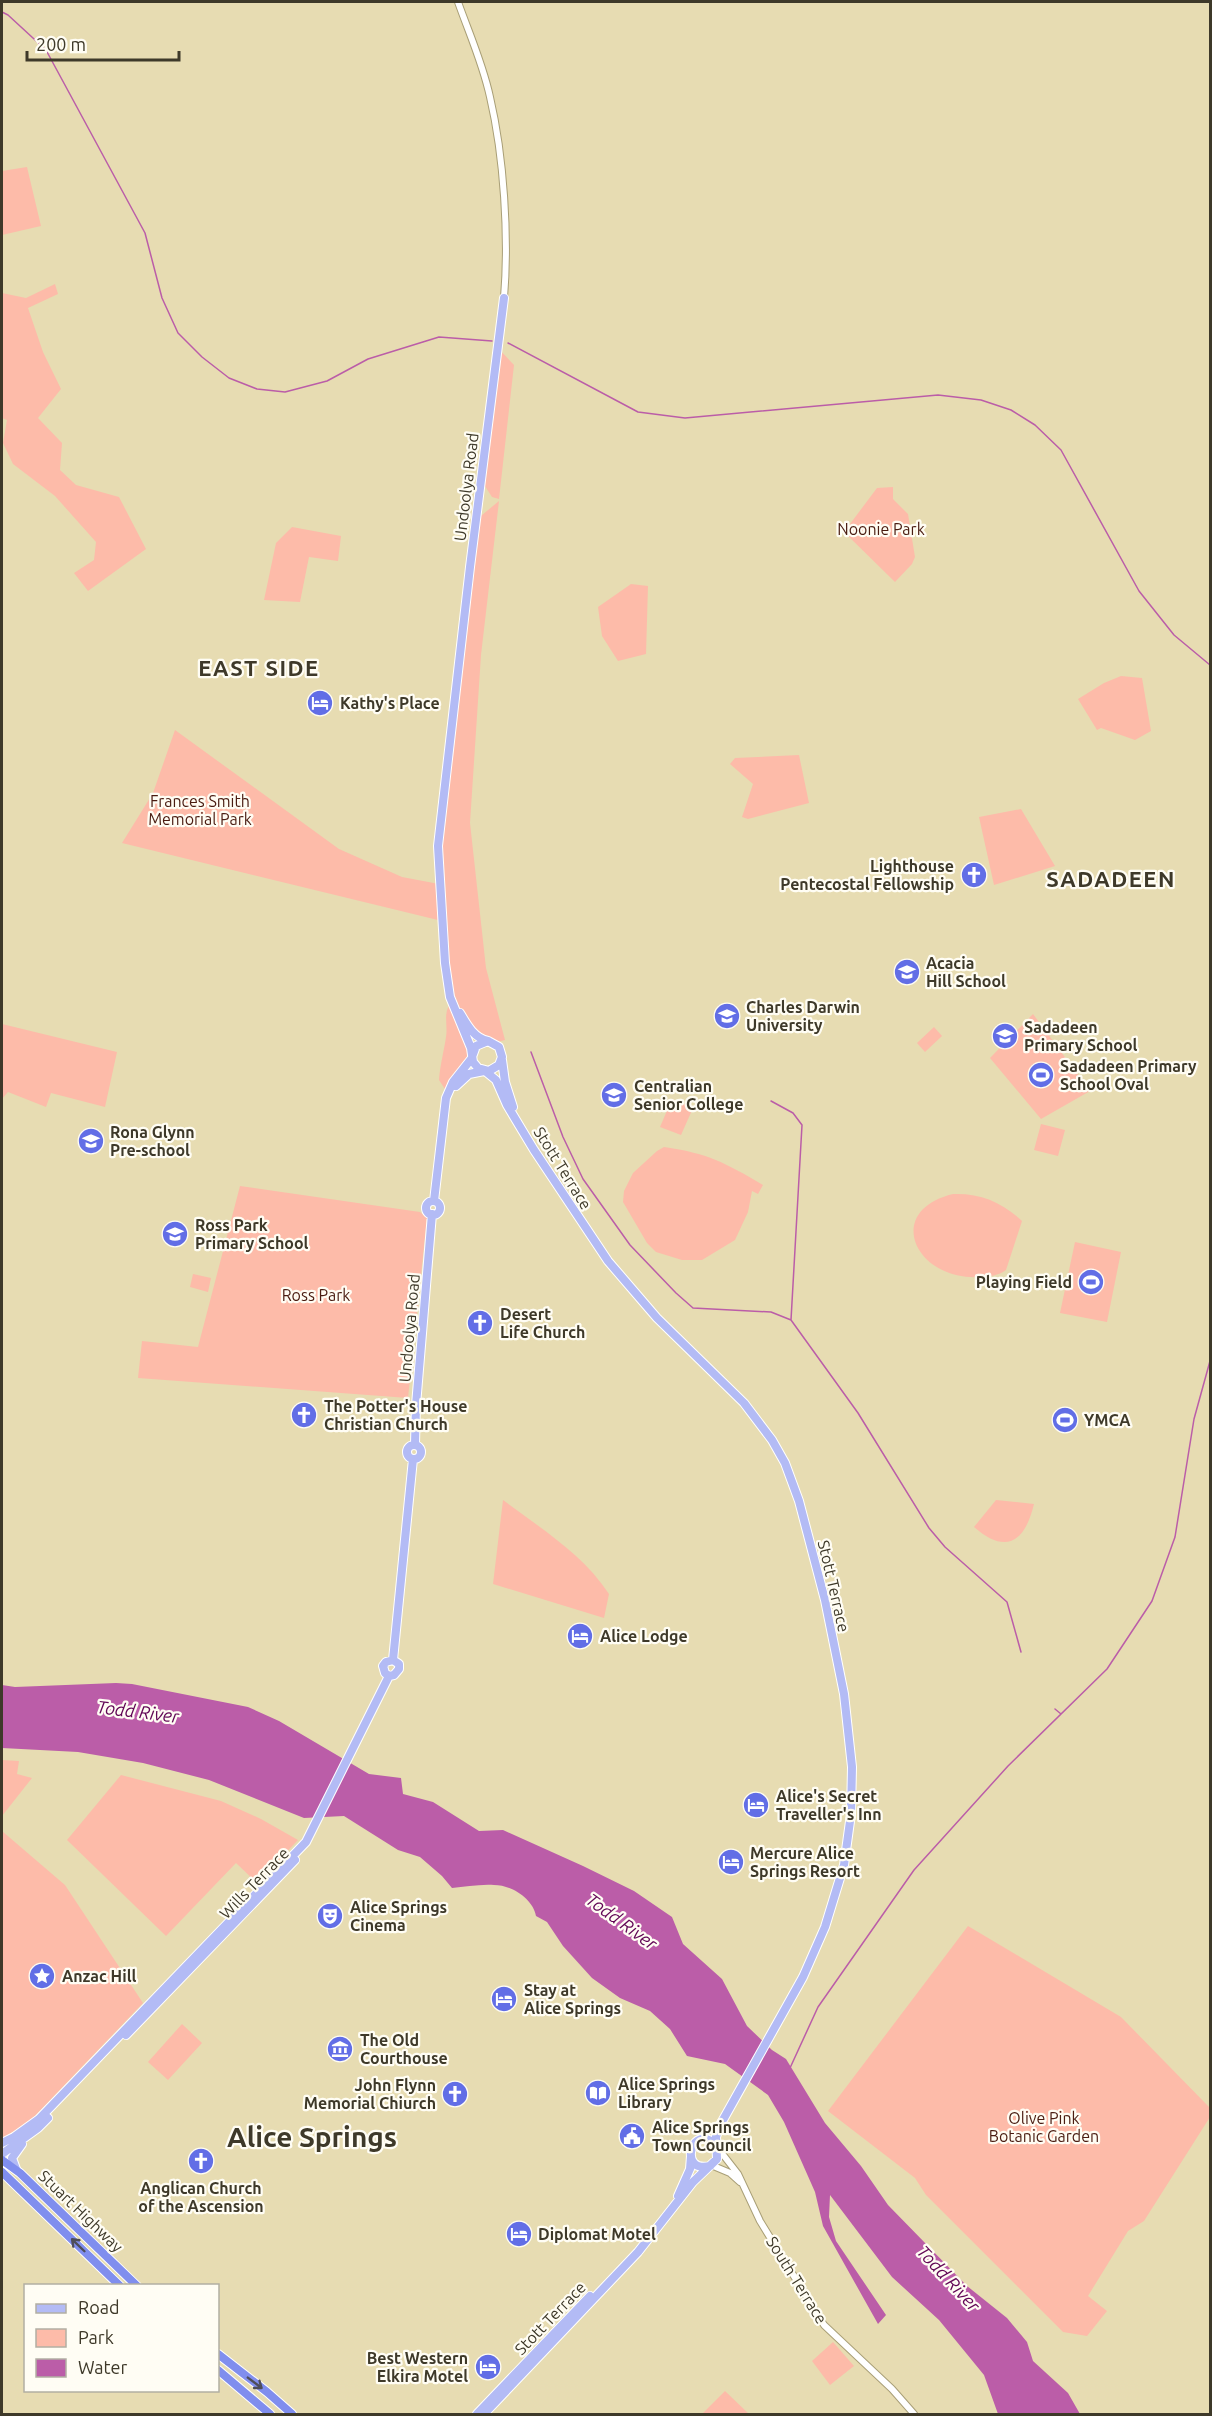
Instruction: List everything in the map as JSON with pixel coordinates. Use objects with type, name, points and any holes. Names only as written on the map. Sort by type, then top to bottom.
[{"type":"highway","name":"Stuart Highway","points":[[2,2160],[20,2173],[135,2284]]},
{"type":"highway","name":"Stuart Highway","points":[[2,2172],[118,2284]]},
{"type":"highway","points":[[219,2356],[267,2392],[292,2415]]},
{"type":"highway","points":[[219,2371],[270,2415]]},
{"type":"main road","name":"Undoolya Road","points":[[484,1071],[475,1065],[471,1048],[452,1004],[447,981],[438,829],[504,298]]},
{"type":"main road","name":"Undoolya Road","points":[[447,981],[465,1022],[478,1037],[499,1047],[502,1058]]},
{"type":"main road","points":[[444,1111],[450,1087],[472,1057],[476,1046],[488,1041]]},
{"type":"main road","points":[[444,1111],[451,1093],[461,1080],[469,1074],[496,1068],[502,1058]]},
{"type":"main road","name":"Stott Terrace","points":[[502,1058],[505,1082],[521,1128]]},
{"type":"main road","name":"Stott Terrace","points":[[484,1071],[496,1080],[521,1128],[581,1222],[622,1278],[657,1318],[716,1373],[758,1420],[785,1463],[806,1524],[825,1600],[844,1694],[850,1740],[853,1791],[844,1865],[831,1912],[803,1977],[724,2117],[717,2133],[717,2146]]},
{"type":"main road","name":"Undoolya Road","points":[[308,1840],[389,1676],[397,1674],[399,1669],[399,1664],[393,1660],[413,1459],[406,1451],[410,1445],[415,1444],[416,1405],[432,1214],[438,1213],[440,1209],[438,1203],[434,1201],[444,1111]]},
{"type":"main road","name":"Wills Terrace","points":[[2,2154],[35,2126],[114,2045],[308,1840]]},
{"type":"main road","name":"Stott Terrace","points":[[704,2139],[724,2117]]},
{"type":"main road","points":[[20,2173],[12,2164],[13,2154],[35,2126]]},
{"type":"main road","name":"Wills Terrace","points":[[2,2143],[35,2126]]},
{"type":"main road","points":[[704,2139],[711,2140],[717,2146],[717,2159],[711,2165],[698,2166],[691,2156],[692,2145],[704,2139]]},
{"type":"main road","name":"Stott Terrace","points":[[665,2218],[686,2180],[691,2156]]},
{"type":"main road","name":"Stott Terrace","points":[[477,2415],[638,2252],[693,2182],[711,2165]]},
{"type":"main road","name":"Stott Terrace","points":[[484,2415],[491,2403]]},
{"type":"street","name":"Undoolya Road","points":[[458,2],[482,70],[496,126],[504,220],[504,298]]},
{"type":"street","name":"South Terrace","points":[[717,2146],[734,2168],[760,2221],[824,2325],[892,2389],[914,2415]]},
{"type":"street","name":"South Terrace","points":[[711,2165],[730,2173],[745,2187]]},
{"type":"green space","points":[[27,167],[41,226],[2,235],[2,171]]},
{"type":"green space","points":[[55,284],[58,294],[28,308],[43,352],[61,389],[38,418],[62,443],[60,470],[76,485],[119,497],[146,549],[88,591],[74,573],[94,560],[96,542],[55,496],[13,464],[3,443],[7,420],[2,418],[2,293],[26,298]]},
{"type":"green space","points":[[497,347],[514,365],[499,499],[492,497],[481,480]]},
{"type":"green space","name":"Noonie Park","points":[[893,487],[893,499],[908,514],[915,557],[912,564],[895,582],[844,532],[877,488]]},
{"type":"green space","name":"Frances Smith Memorial Park","points":[[499,501],[481,655],[470,823],[486,968],[505,1040],[493,1043],[469,1029],[453,999],[442,921],[122,843],[153,793],[175,730],[339,849],[402,877],[439,884],[438,862],[476,520]]},
{"type":"green space","points":[[292,527],[341,536],[338,561],[309,557],[300,602],[264,600],[276,543]]},
{"type":"green space","points":[[631,584],[648,586],[646,654],[618,661],[602,636],[598,607]]},
{"type":"green space","points":[[1121,676],[1142,678],[1151,731],[1135,740],[1101,728],[1097,730],[1078,699],[1104,683]]},
{"type":"green space","points":[[799,755],[809,803],[748,819],[742,817],[753,784],[730,764],[735,758]]},
{"type":"green space","points":[[1021,809],[1055,866],[994,885],[979,817]]},
{"type":"green space","points":[[450,1004],[472,1054],[447,1092],[439,1080],[446,1037],[447,1012]]},
{"type":"green space","name":"Sadadeen Primary School Oval","points":[[1033,1014],[1090,1091],[1041,1119],[990,1058]]},
{"type":"green space","points":[[2,1024],[117,1052],[105,1107],[51,1093],[46,1107],[8,1092],[2,1099]]},
{"type":"green space","points":[[934,1027],[942,1036],[925,1052],[917,1043]]},
{"type":"green space","points":[[672,1099],[693,1108],[681,1135],[660,1127]]},
{"type":"green space","points":[[1041,1124],[1065,1130],[1058,1156],[1034,1150]]},
{"type":"green space","points":[[664,1147],[692,1152],[716,1160],[763,1185],[758,1194],[752,1191],[748,1212],[735,1240],[702,1260],[682,1260],[656,1252],[647,1243],[623,1202],[624,1191],[633,1173]]},
{"type":"green space","name":"Ross Park","points":[[240,1186],[420,1212],[427,1218],[408,1398],[138,1378],[142,1341],[198,1347]]},
{"type":"green space","points":[[953,1194],[972,1195],[990,1200],[1007,1209],[1022,1221],[1006,1270],[997,1275],[980,1277],[957,1275],[939,1268],[924,1257],[916,1243],[914,1229],[919,1215],[931,1203]]},
{"type":"green space","name":"Playing Field","points":[[1075,1242],[1121,1252],[1107,1322],[1060,1313]]},
{"type":"green space","points":[[193,1274],[211,1278],[208,1292],[190,1287]]},
{"type":"green space","points":[[503,1500],[560,1542],[587,1566],[609,1594],[604,1618],[493,1584]]},
{"type":"green space","points":[[996,1500],[1034,1504],[1025,1528],[1013,1540],[996,1541],[974,1527]]},
{"type":"green space","points":[[2,1760],[19,1761],[17,1774],[32,1778],[2,1816]]},
{"type":"green space","points":[[121,1775],[221,1801],[261,1819],[298,1840],[257,1883],[236,1863],[166,1936],[67,1840]]},
{"type":"green space","points":[[2,1831],[65,1885],[143,2003],[32,2119],[2,2139]]},
{"type":"green space","name":"Olive Pink Botanic Garden","points":[[968,1926],[1121,2017],[1210,2108],[1210,2117],[1144,2221],[1128,2231],[1088,2296],[1107,2311],[1087,2336],[1063,2332],[926,2195],[915,2178],[828,2111]]},
{"type":"green space","points":[[182,2024],[202,2043],[168,2080],[148,2062]]},
{"type":"green space","points":[[833,2342],[854,2366],[830,2385],[812,2361]]},
{"type":"green space","points":[[725,2391],[749,2414],[702,2414]]},
{"type":"water","name":"Todd River","points":[[132,1684],[248,1707],[279,1721],[369,1774],[401,1778],[403,1794],[433,1802],[479,1831],[503,1830],[583,1866],[634,1891],[672,1917],[683,1944],[722,1979],[747,2026],[772,2050],[786,2059],[825,2123],[861,2166],[888,2205],[967,2286],[1007,2318],[1027,2342],[1033,2361],[1068,2393],[1080,2414],[998,2414],[984,2375],[939,2320],[892,2277],[830,2195],[829,2217],[836,2241],[886,2315],[878,2324],[823,2226],[815,2192],[784,2122],[768,2095],[725,2064],[687,2056],[670,2029],[650,2011],[620,1998],[592,1978],[563,1946],[547,1922],[536,1916],[531,1904],[521,1894],[508,1887],[494,1885],[452,1888],[420,1857],[398,1850],[344,1816],[304,1818],[209,1780],[143,1763],[78,1752],[2,1748],[2,1685],[15,1687]]},
{"type":"waterway","points":[[2,12],[46,50],[145,233],[162,298],[178,333],[202,357],[229,378],[257,389],[285,392],[327,381],[368,359],[439,337],[492,341]]},
{"type":"waterway","points":[[508,343],[638,412],[685,418],[938,395],[981,400],[1011,410],[1035,425],[1061,450],[1139,591],[1174,635],[1210,665]]},
{"type":"waterway","points":[[531,1052],[563,1137],[583,1179],[630,1245],[693,1308],[771,1312],[791,1320],[858,1413],[929,1528],[945,1547],[1007,1602],[1021,1652]]},
{"type":"waterway","points":[[771,1101],[793,1113],[802,1125],[791,1320]]},
{"type":"waterway","points":[[790,2068],[818,2007],[914,1870],[1008,1766],[1107,1669],[1152,1601],[1175,1537],[1194,1419],[1210,1361]]},
{"type":"waterway","points":[[1055,1709],[1061,1714]]},
{"type":"place","name":"Kathy's Place","points":[[320,703]]},
{"type":"place","name":"Lighthouse Pentecostal Fellowship","points":[[974,875]]},
{"type":"place","name":"Acacia Hill School","points":[[907,972]]},
{"type":"place","name":"Charles Darwin University","points":[[727,1016]]},
{"type":"place","name":"Sadadeen Primary School","points":[[1005,1036]]},
{"type":"place","name":"Sadadeen Primary School Oval","points":[[1041,1075]]},
{"type":"place","name":"Centralian Senior College","points":[[614,1095]]},
{"type":"place","name":"Rona Glynn Pre-school","points":[[91,1141]]},
{"type":"place","name":"Ross Park Primary School","points":[[175,1234]]},
{"type":"place","name":"Playing Field","points":[[1091,1282]]},
{"type":"place","name":"Desert Life Church","points":[[480,1323]]},
{"type":"place","name":"The Potter's House Christian Church","points":[[304,1415]]},
{"type":"place","name":"YMCA","points":[[1065,1420]]},
{"type":"place","name":"Alice Lodge","points":[[580,1636]]},
{"type":"place","name":"Alice's Secret Traveller's Inn","points":[[756,1805]]},
{"type":"place","name":"Mercure Alice Springs Resort","points":[[731,1862]]},
{"type":"place","name":"Alice Springs Cinema","points":[[330,1916]]},
{"type":"place","name":"Anzac Hill","points":[[42,1976]]},
{"type":"place","name":"Stay at Alice Springs","points":[[504,1999]]},
{"type":"place","name":"The Old Courthouse","points":[[340,2049]]},
{"type":"place","name":"Alice Springs Library","points":[[598,2093]]},
{"type":"place","name":"John Flynn Memorial Chiurch","points":[[455,2094]]},
{"type":"place","name":"Alice Springs Town Council","points":[[632,2136]]},
{"type":"place","name":"Anglican Church of the Ascension","points":[[201,2161]]},
{"type":"place","name":"Diplomat Motel","points":[[519,2234]]},
{"type":"place","name":"Best Western Elkira Motel","points":[[488,2367]]},
{"type":"district","name":"EAST SIDE","points":[[259,667]]},
{"type":"district","name":"SADADEEN","points":[[1111,878]]},
{"type":"district","name":"Alice Springs","points":[[312,2136]]}]
